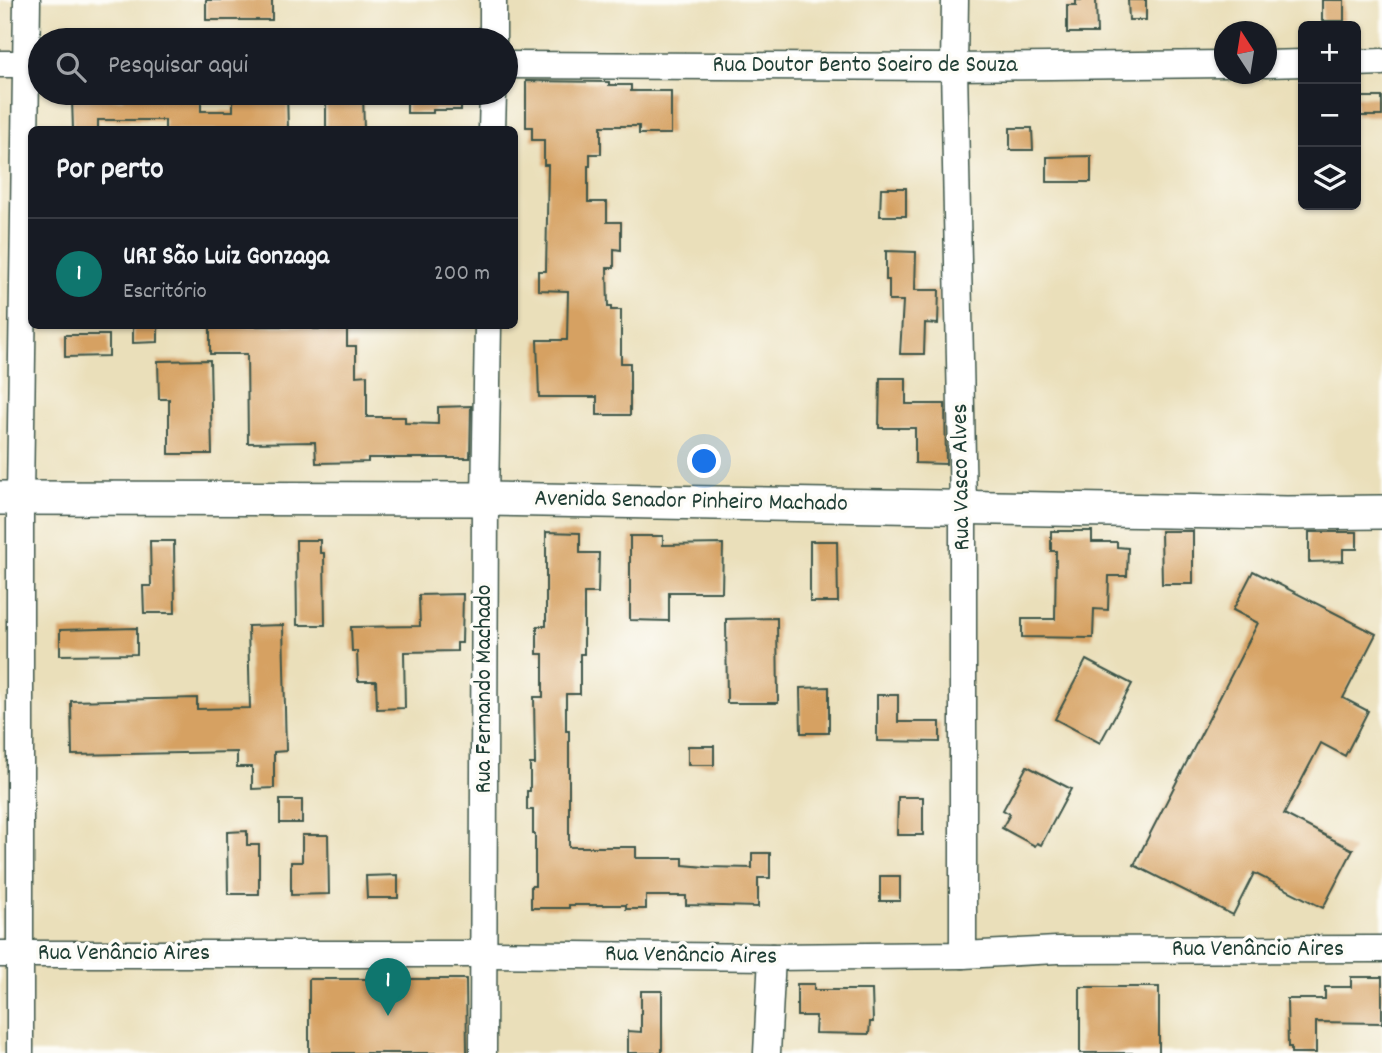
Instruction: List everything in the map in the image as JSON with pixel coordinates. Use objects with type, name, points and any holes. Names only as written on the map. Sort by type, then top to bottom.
[{"type":"main road","name":"Avenida Senador Pinheiro Machado","points":[[10,498],[485,499],[1382,512]]},
{"type":"street","points":[[27,0],[30,28]]},
{"type":"street","points":[[493,0],[493,28]]},
{"type":"street","name":"Rua Vasco Alves","points":[[956,0],[954,67],[962,506],[963,955]]},
{"type":"street","points":[[1361,63],[1382,62]]},
{"type":"street","points":[[1277,64],[1298,63]]},
{"type":"street","points":[[0,64],[28,64]]},
{"type":"street","name":"Rua Doutor Bento Soeiro de Souza","points":[[518,65],[954,67],[1214,64]]},
{"type":"street","points":[[31,126],[32,105]]},
{"type":"street","points":[[492,126],[493,105]]},
{"type":"street","points":[[20,1053],[10,954],[10,498],[28,172]]},
{"type":"street","name":"Rua Fernando Machado","points":[[483,1053],[488,329]]},
{"type":"street","name":"Rua Venâncio Aires","points":[[10,954],[772,957],[963,955],[1057,950],[1382,949]]},
{"type":"street","points":[[767,1053],[772,957]]},
{"type":"building","points":[[206,0],[272,0],[272,20],[206,20]]},
{"type":"building","points":[[1076,0],[1096,0],[1097,33],[1067,33],[1067,5],[1076,5]]},
{"type":"building","points":[[1128,0],[1146,0],[1146,20],[1129,20]]},
{"type":"building","points":[[1322,0],[1344,0],[1344,21],[1322,21]]},
{"type":"building","points":[[526,81],[609,82],[609,85],[631,85],[631,91],[671,91],[671,134],[639,134],[639,126],[601,126],[601,154],[590,154],[588,166],[588,202],[607,202],[607,222],[621,222],[621,250],[614,249],[614,268],[607,268],[608,307],[611,307],[611,310],[621,310],[621,363],[630,363],[630,415],[597,415],[597,397],[539,397],[537,340],[567,340],[568,291],[538,290],[538,271],[546,271],[548,165],[544,165],[544,140],[532,140],[532,127],[526,127]]},
{"type":"building","points":[[1361,97],[1382,97],[1382,116],[1361,116]]},
{"type":"building","points":[[72,105],[201,105],[201,111],[233,111],[233,105],[287,105],[288,126],[165,126],[165,120],[98,120],[98,126],[73,126]]},
{"type":"building","points":[[326,105],[363,105],[364,126],[326,126]]},
{"type":"building","points":[[407,105],[461,105],[461,110],[407,113]]},
{"type":"building","points":[[1010,128],[1032,128],[1033,150],[1010,150]]},
{"type":"building","points":[[1091,156],[1091,182],[1047,182],[1047,157]]},
{"type":"building","points":[[881,188],[906,188],[906,216],[880,216]]},
{"type":"building","points":[[886,251],[916,252],[915,290],[939,290],[938,324],[925,323],[924,354],[900,354],[903,301],[889,301]]},
{"type":"building","points":[[133,329],[158,329],[158,342],[133,343]]},
{"type":"building","points":[[210,329],[347,329],[347,346],[356,346],[356,376],[367,375],[367,417],[405,417],[405,423],[438,424],[438,407],[471,406],[470,458],[368,458],[368,462],[316,463],[315,442],[248,443],[247,354],[210,354]]},
{"type":"building","points":[[65,335],[109,335],[109,356],[65,357]]},
{"type":"building","points":[[210,360],[212,454],[169,454],[169,399],[159,399],[158,361]]},
{"type":"building","points":[[880,378],[906,378],[906,404],[945,404],[946,464],[915,463],[915,428],[879,428]]},
{"type":"building","points":[[1051,531],[1092,531],[1092,542],[1117,542],[1117,547],[1128,548],[1127,576],[1109,576],[1108,610],[1094,609],[1093,638],[1022,637],[1022,619],[1055,619],[1056,551],[1051,551]]},
{"type":"building","points":[[1161,531],[1193,531],[1193,584],[1162,584]]},
{"type":"building","points":[[546,532],[580,533],[580,553],[599,553],[598,593],[584,593],[584,654],[580,654],[580,694],[566,694],[566,731],[569,731],[569,847],[636,847],[636,858],[683,858],[683,865],[706,867],[752,868],[752,853],[770,853],[770,878],[758,878],[758,907],[686,905],[686,896],[646,896],[646,909],[626,909],[626,905],[531,908],[531,886],[535,886],[535,834],[533,810],[527,810],[527,791],[530,791],[530,764],[535,764],[534,697],[543,697],[543,654],[537,654],[537,626],[546,626]]},
{"type":"building","points":[[1309,532],[1357,532],[1357,549],[1343,549],[1343,561],[1309,562]]},
{"type":"building","points":[[630,536],[663,536],[663,545],[723,544],[722,592],[669,592],[669,621],[630,620]]},
{"type":"building","points":[[296,540],[320,540],[320,553],[324,553],[325,625],[297,625]]},
{"type":"building","points":[[150,541],[174,541],[175,613],[144,613],[143,586],[151,586]]},
{"type":"building","points":[[810,541],[837,541],[838,602],[810,602]]},
{"type":"building","points":[[1253,571],[1376,634],[1343,698],[1368,711],[1345,756],[1321,743],[1284,814],[1353,850],[1323,908],[1254,873],[1233,915],[1134,865],[1258,623],[1233,610]]},
{"type":"building","points":[[463,594],[462,643],[457,643],[457,651],[404,652],[405,708],[377,709],[376,681],[358,681],[357,651],[352,651],[351,627],[420,626],[419,595]]},
{"type":"building","points":[[777,618],[778,703],[727,703],[726,619]]},
{"type":"building","points":[[283,625],[286,751],[274,752],[274,788],[252,789],[252,767],[237,767],[237,752],[72,755],[71,701],[197,698],[197,709],[250,708],[248,626]]},
{"type":"building","points":[[137,628],[137,654],[60,655],[60,630]]},
{"type":"building","points":[[1086,660],[1132,684],[1100,743],[1055,719]]},
{"type":"building","points":[[829,687],[829,733],[801,733],[800,688]]},
{"type":"building","points":[[877,695],[898,695],[898,722],[940,722],[940,742],[877,741]]},
{"type":"building","points":[[688,746],[714,746],[714,765],[688,765]]},
{"type":"building","points":[[1027,766],[1071,789],[1041,845],[1037,843],[1035,846],[1002,828],[1010,814],[1003,810]]},
{"type":"building","points":[[898,797],[923,797],[923,835],[897,835]]},
{"type":"building","points":[[280,800],[302,800],[302,823],[280,823]]},
{"type":"building","points":[[247,831],[247,845],[259,845],[259,894],[228,894],[227,832]]},
{"type":"building","points":[[302,835],[328,835],[329,894],[291,895],[291,862],[302,862]]},
{"type":"building","points":[[398,875],[398,898],[367,898],[366,876]]},
{"type":"building","points":[[880,876],[900,876],[900,901],[880,901]]},
{"type":"building","points":[[1351,977],[1382,977],[1382,1023],[1316,1022],[1316,1053],[1291,1053],[1291,1047],[1288,1047],[1287,999],[1325,999],[1325,987],[1351,987]]},
{"type":"building","points":[[309,979],[466,979],[467,1053],[309,1053]]},
{"type":"building","points":[[797,984],[814,984],[814,990],[872,990],[873,1022],[870,1022],[869,1034],[815,1033],[816,1016],[797,1016]]},
{"type":"building","points":[[1080,987],[1159,987],[1159,1053],[1080,1053]]},
{"type":"building","points":[[641,991],[662,991],[662,1053],[628,1053],[628,1031],[641,1032]]},
{"type":"place","name":"URI São Luiz Gonzaga","points":[[388,1016]]}]
